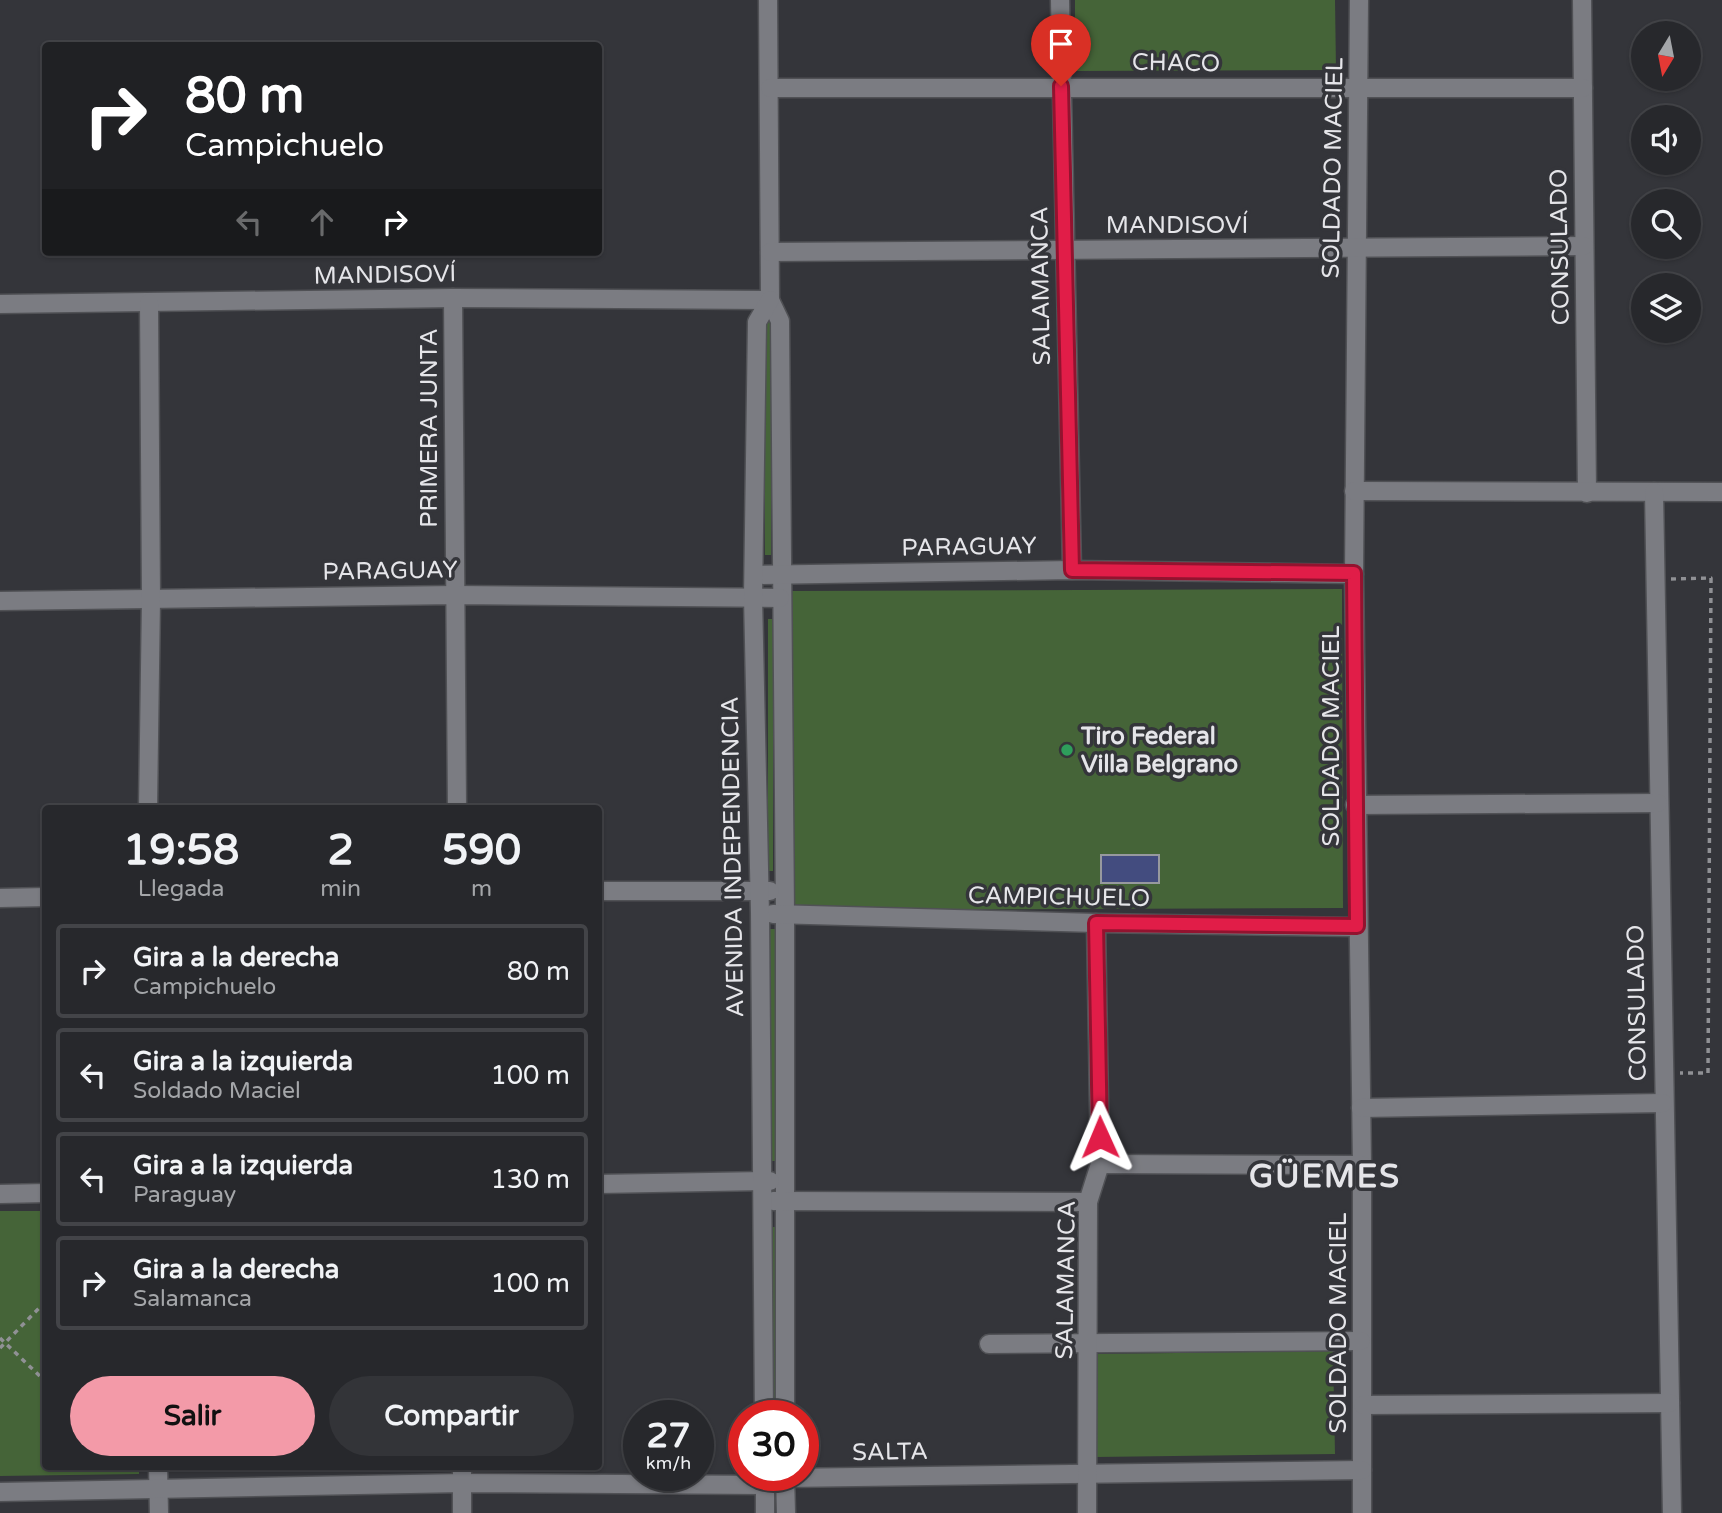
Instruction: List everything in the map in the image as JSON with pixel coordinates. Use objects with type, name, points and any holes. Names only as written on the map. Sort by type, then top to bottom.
[{"type":"street","name":"AVENIDA INDEPENDENCIA","points":[[768,0],[770,300],[780,321],[780,598],[785,890],[785,1400]]},
{"type":"street","name":"SALAMANCA","points":[[1060,0],[1072,570]]},
{"type":"street","name":"SOLDADO MACIEL","points":[[1359,0],[1354,573],[1355,805],[1362,1165],[1362,1513]]},
{"type":"street","name":"CONSULADO","points":[[1582,0],[1587,493]]},
{"type":"street","name":"CHACO","points":[[769,88],[1583,88]]},
{"type":"street","name":"MANDISOVÍ","points":[[770,252],[1357,250],[1584,246]]},
{"type":"street","name":"MANDISOVÍ","points":[[0,304],[453,299],[770,300]]},
{"type":"street","name":"PRIMERA JUNTA","points":[[453,299],[457,805]]},
{"type":"street","name":"AVENIDA INDEPENDENCIA","points":[[764,1400],[760,1201],[760,892],[753,597],[757,322],[770,300]]},
{"type":"street","points":[[148,805],[152,599],[149,303]]},
{"type":"street","points":[[1354,491],[1722,492]]},
{"type":"street","name":"CONSULADO","points":[[1654,492],[1662,1074],[1672,1513]]},
{"type":"street","name":"PARAGUAY","points":[[754,575],[1072,570],[1354,573]]},
{"type":"street","name":"PARAGUAY","points":[[0,601],[455,595],[780,598]]},
{"type":"street","points":[[1355,805],[1658,803]]},
{"type":"street","points":[[602,891],[785,890]]},
{"type":"street","points":[[0,898],[42,897]]},
{"type":"street","name":"CAMPICHUELO","points":[[760,914],[1096,923],[1357,926]]},
{"type":"street","name":"SALAMANCA","points":[[1087,1513],[1088,1202],[1100,1164],[1096,923]]},
{"type":"street","points":[[1361,1108],[1663,1103]]},
{"type":"street","points":[[1100,1164],[1362,1165]]},
{"type":"street","points":[[602,1184],[785,1181]]},
{"type":"street","points":[[0,1194],[42,1193]]},
{"type":"street","points":[[760,1201],[1088,1202]]},
{"type":"street","points":[[989,1344],[1361,1341]]},
{"type":"street","points":[[1363,1405],[1670,1403]]},
{"type":"street","points":[[158,1470],[159,1513]]},
{"type":"street","name":"SALTA","points":[[819,1476],[1362,1470]]},
{"type":"street","points":[[462,1475],[462,1513]]},
{"type":"street","name":"SALTA","points":[[0,1492],[158,1490],[462,1475],[728,1479]]},
{"type":"street","points":[[765,1491],[765,1513]]},
{"type":"street","points":[[785,1491],[786,1513]]},
{"type":"path","points":[[1655,579],[1711,578],[1708,1073],[1662,1074]]},
{"type":"path","points":[[0,1348],[42,1305]]},
{"type":"path","points":[[0,1338],[42,1378]]},
{"type":"green space","points":[[1075,0],[1335,0],[1336,70],[1075,71]]},
{"type":"green space","points":[[765,322],[771,322],[771,555],[765,555]]},
{"type":"green space","name":"Tiro Federal Villa Belgrano","points":[[1342,589],[1343,908],[792,910],[790,591]]},
{"type":"green space","points":[[768,619],[773,619],[773,871],[768,871]]},
{"type":"green space","points":[[769,929],[775,929],[775,1161],[769,1161]]},
{"type":"green space","points":[[0,1211],[42,1211],[42,1470],[139,1470],[139,1474],[0,1476]]},
{"type":"green space","points":[[772,1227],[778,1227],[778,1400],[772,1400]]},
{"type":"green space","points":[[1333,1351],[1335,1454],[1096,1457],[1095,1354]]},
{"type":"building","points":[[1101,855],[1159,855],[1159,883],[1101,883]]},
{"type":"place","name":"Tiro Federal Villa Belgrano","points":[[1067,750]]},
{"type":"district","name":"GÜEMES","points":[[1325,1177]]},
{"type":"route","points":[[1061,86],[1072,570],[1354,573],[1357,926],[1096,923],[1100,1137]]}]
